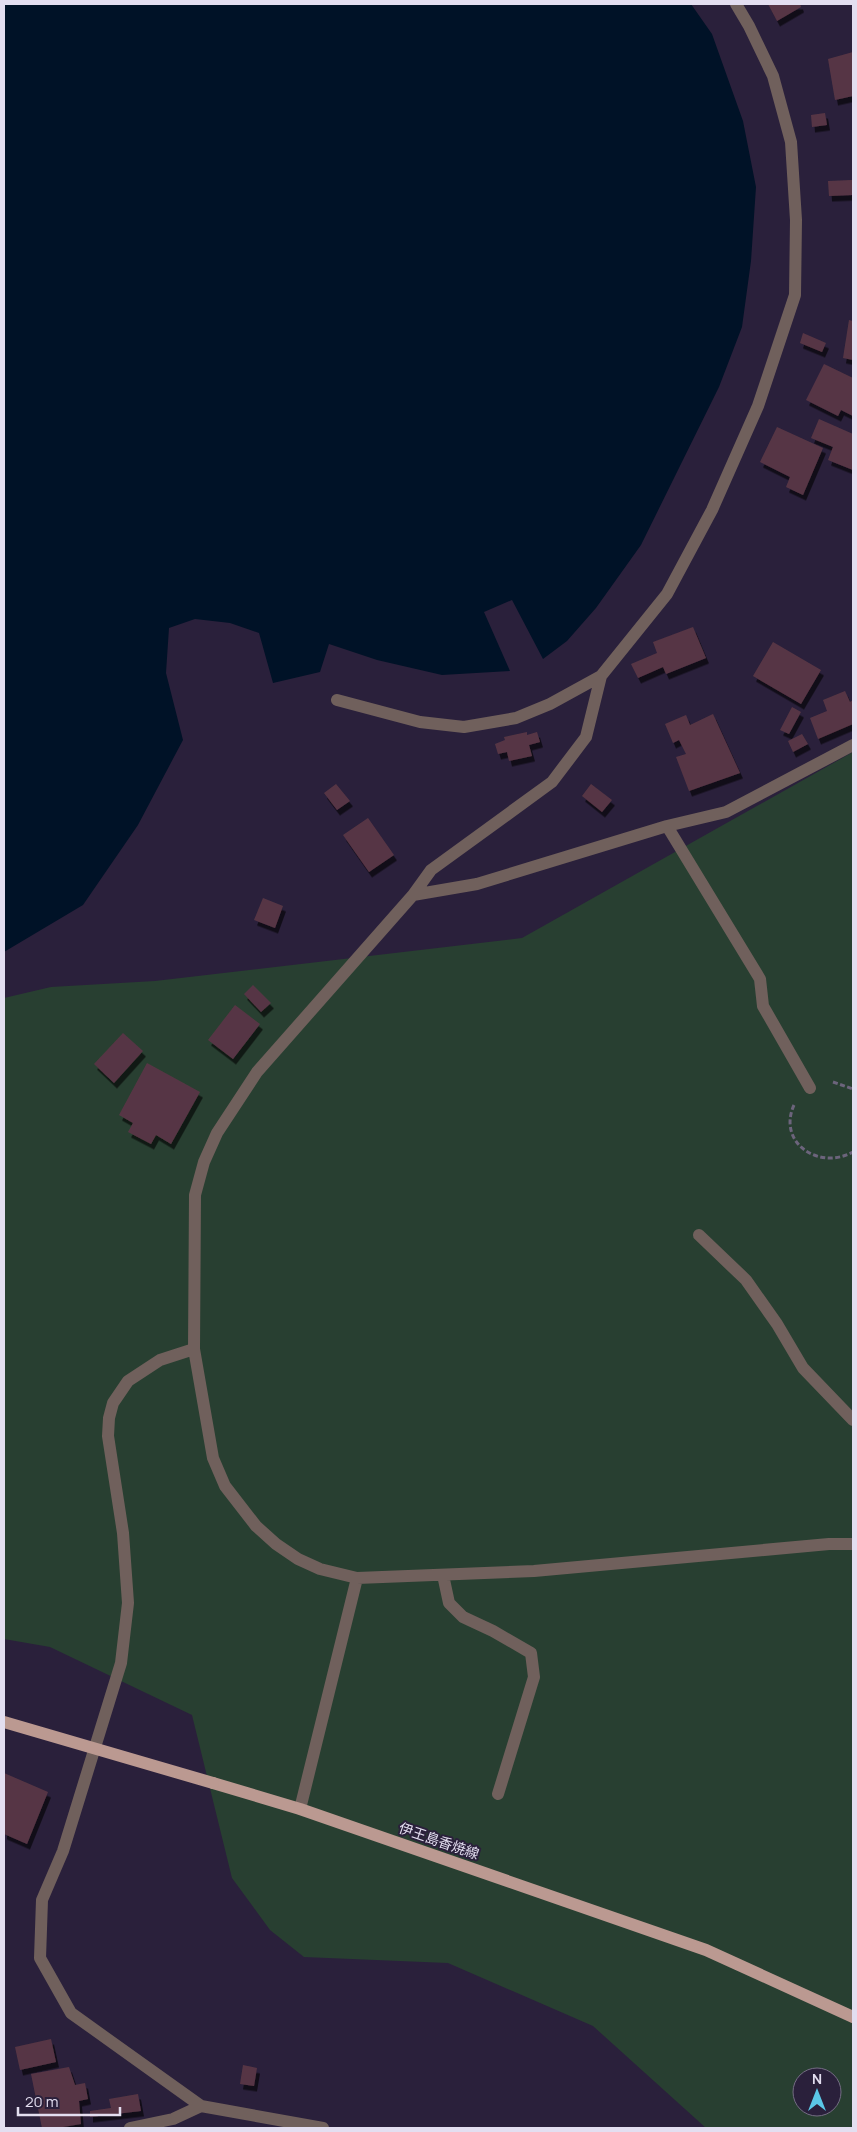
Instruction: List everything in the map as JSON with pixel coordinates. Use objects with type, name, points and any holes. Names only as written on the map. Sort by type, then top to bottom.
[{"type":"main road","name":"伊王島香焼線","points":[[4,1722],[300,1809],[706,1950],[853,2017]]},
{"type":"street","points":[[337,700],[420,722],[464,727],[516,718],[550,704],[601,676],[668,594],[712,510],[758,406],[795,295],[796,220],[791,142],[773,76],[749,26],[736,4]]},
{"type":"street","points":[[601,676],[586,738],[552,782],[431,870],[414,895],[258,1072],[217,1133],[204,1162],[195,1195],[194,1348],[213,1458],[225,1486],[239,1506],[256,1526],[276,1544],[298,1559],[320,1569],[357,1578],[534,1571],[829,1544],[853,1544]]},
{"type":"street","points":[[414,895],[477,884],[666,826],[726,812],[853,745]]},
{"type":"street","points":[[666,826],[760,979],[763,1006],[810,1088]]},
{"type":"street","points":[[699,1235],[746,1280],[777,1324],[803,1368],[853,1420]]},
{"type":"street","points":[[194,1348],[160,1360],[128,1381],[114,1403],[109,1418],[108,1436],[122,1533],[128,1603],[121,1663],[63,1851],[42,1900],[40,1958],[71,2013],[201,2106],[323,2128]]},
{"type":"street","points":[[443,1575],[449,1603],[463,1617],[493,1631],[531,1653],[534,1677],[498,1794]]},
{"type":"street","points":[[300,1809],[357,1578]]},
{"type":"street","points":[[130,2128],[173,2119],[201,2106]]},
{"type":"path","points":[[796,1103],[791,1120],[793,1133],[798,1144],[807,1152],[818,1158],[830,1160],[842,1158],[853,1152]]},
{"type":"green space","points":[[853,752],[853,2128],[706,2128],[593,2026],[448,1963],[304,1957],[270,1930],[232,1878],[192,1715],[50,1647],[4,1639],[4,998],[51,987],[155,981],[522,938]]},
{"type":"water","points":[[4,4],[691,4],[712,34],[743,121],[756,187],[751,261],[742,327],[719,387],[641,545],[596,608],[567,641],[543,659],[512,600],[484,612],[510,671],[442,675],[377,660],[329,644],[320,672],[273,683],[259,633],[230,623],[195,619],[169,628],[166,673],[183,740],[138,825],[83,905],[4,952]]},
{"type":"building","points":[[768,4],[800,4],[801,7],[777,21]]},
{"type":"building","points":[[853,52],[853,96],[835,100],[828,59]]},
{"type":"building","points":[[825,113],[827,125],[812,127],[811,115]]},
{"type":"building","points":[[852,180],[853,195],[829,196],[828,181]]},
{"type":"building","points":[[849,320],[853,321],[853,360],[843,358]]},
{"type":"building","points":[[803,333],[826,343],[822,352],[800,343]]},
{"type":"building","points":[[824,364],[853,378],[853,416],[841,410],[838,416],[806,400]]},
{"type":"building","points":[[819,419],[853,434],[853,470],[828,460],[833,447],[811,438]]},
{"type":"building","points":[[777,427],[823,448],[803,495],[786,487],[790,477],[760,462]]},
{"type":"building","points":[[693,627],[706,658],[666,674],[663,667],[638,678],[631,664],[657,653],[653,642]]},
{"type":"building","points":[[773,642],[821,670],[801,704],[753,676]]},
{"type":"building","points":[[845,691],[850,702],[853,700],[853,724],[818,739],[810,718],[827,711],[823,700]]},
{"type":"building","points":[[792,707],[801,712],[789,734],[780,730]]},
{"type":"building","points":[[713,714],[740,773],[689,791],[676,757],[686,754],[679,740],[673,743],[665,724],[686,715],[690,725]]},
{"type":"building","points":[[527,732],[527,735],[537,732],[540,742],[529,745],[532,756],[509,761],[507,752],[498,754],[495,744],[505,740],[504,737]]},
{"type":"building","points":[[802,734],[808,744],[793,752],[788,741]]},
{"type":"building","points":[[336,784],[350,801],[337,810],[324,793]]},
{"type":"building","points":[[591,784],[612,800],[602,812],[582,796]]},
{"type":"building","points":[[368,818],[394,855],[369,872],[343,835]]},
{"type":"building","points":[[263,898],[283,906],[275,928],[254,920]]},
{"type":"building","points":[[253,985],[271,1003],[261,1012],[244,994]]},
{"type":"building","points":[[235,1005],[260,1024],[233,1059],[208,1040]]},
{"type":"building","points":[[123,1033],[143,1051],[114,1083],[94,1064]]},
{"type":"building","points":[[147,1063],[200,1092],[171,1144],[156,1135],[151,1144],[128,1132],[133,1123],[119,1115]]},
{"type":"building","points":[[4,1773],[48,1792],[27,1844],[4,1834]]},
{"type":"building","points":[[51,2039],[56,2062],[20,2070],[15,2047]]},
{"type":"building","points":[[243,2065],[257,2068],[254,2086],[240,2084]]},
{"type":"building","points":[[69,2067],[75,2085],[85,2083],[88,2099],[79,2101],[81,2124],[57,2128],[42,2128],[31,2074]]},
{"type":"building","points":[[138,2094],[141,2111],[90,2117],[90,2111],[111,2108],[109,2099]]}]
